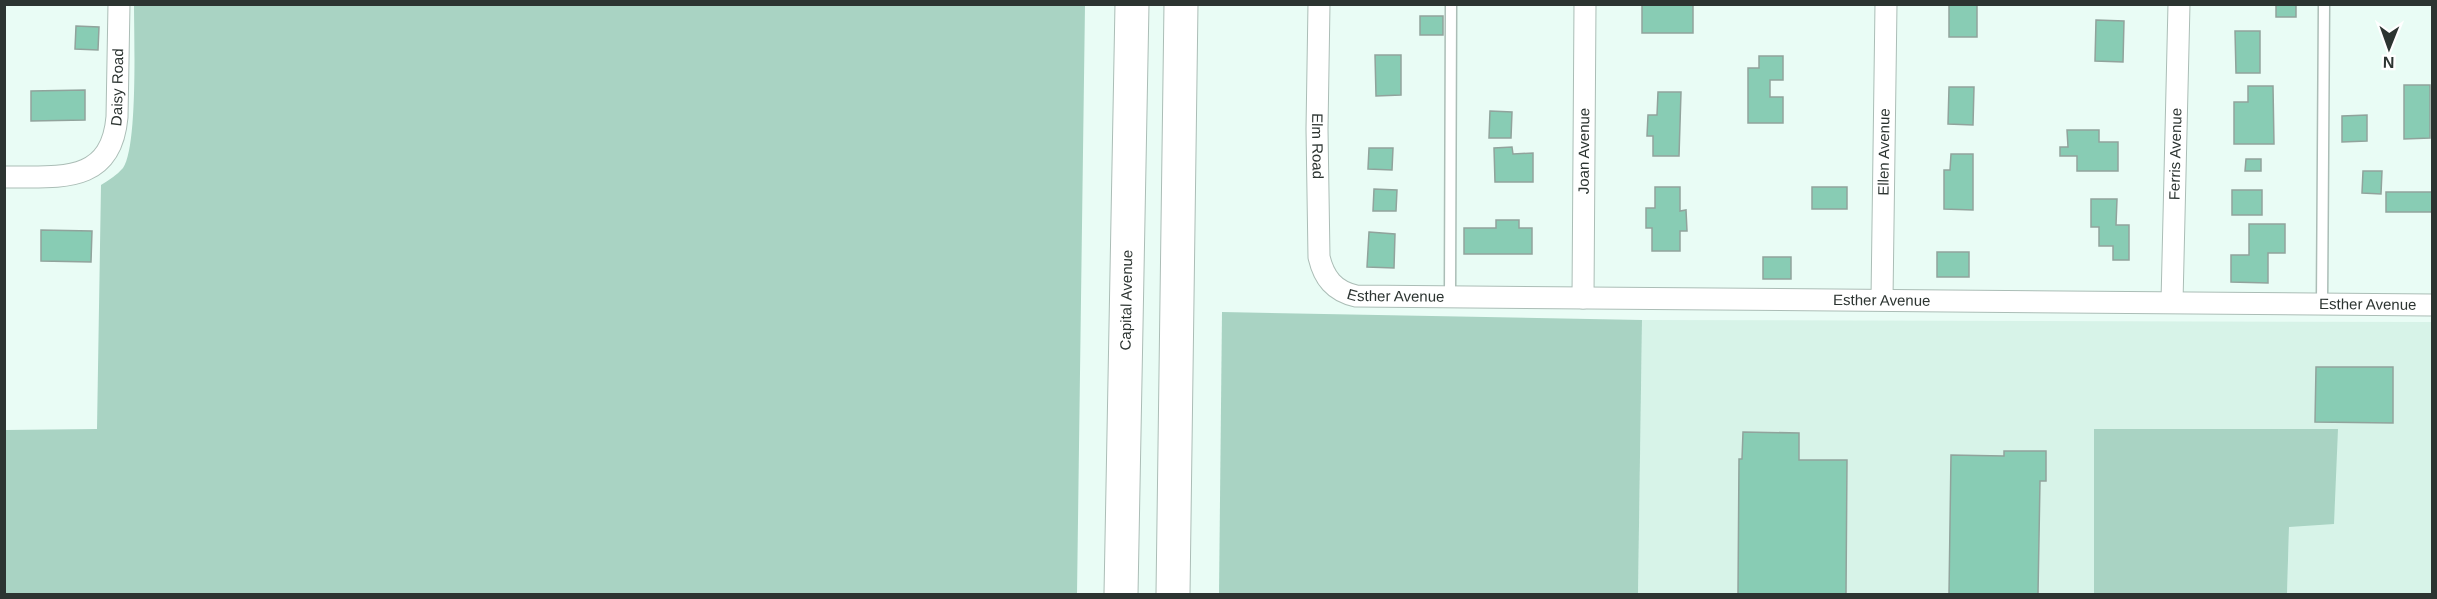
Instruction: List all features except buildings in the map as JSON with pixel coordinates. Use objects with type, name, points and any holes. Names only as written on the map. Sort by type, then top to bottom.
[{"type":"highway","name":"Capital Avenue","points":[[1121,594],[1132,4]]},
{"type":"highway","points":[[1173,594],[1181,4]]},
{"type":"street","name":"Daisy Road","points":[[4,177],[72,175],[91,169],[106,154],[116,131],[119,4]]},
{"type":"street","name":"Elm Road","points":[[1319,4],[1317,129],[1319,257],[1323,273],[1332,285]]},
{"type":"street","name":"Joan Avenue","points":[[1583,298],[1585,4]]},
{"type":"street","name":"Ellen Avenue","points":[[1882,299],[1886,4]]},
{"type":"street","name":"Ferris Avenue","points":[[2172,302],[2179,4]]},
{"type":"street","name":"Esther Avenue","points":[[1332,285],[1346,294],[1356,296],[2433,305]]},
{"type":"lane","points":[[1450,296],[1451,4]]},
{"type":"lane","points":[[2322,303],[2324,4]]},
{"type":"shaded area","points":[[134,5],[1085,5],[1077,594],[5,594],[5,430],[97,429],[101,185],[121,171],[128,156],[134,90]]},
{"type":"shaded area","points":[[1222,312],[1642,320],[1638,594],[1219,594]]},
{"type":"shaded area","points":[[1642,320],[2432,322],[2432,594],[2287,594],[2289,527],[2094,429],[2094,594],[1638,594]]},
{"type":"shaded area","points":[[2094,429],[2338,429],[2334,524],[2289,527],[2287,594],[2094,594]]}]
